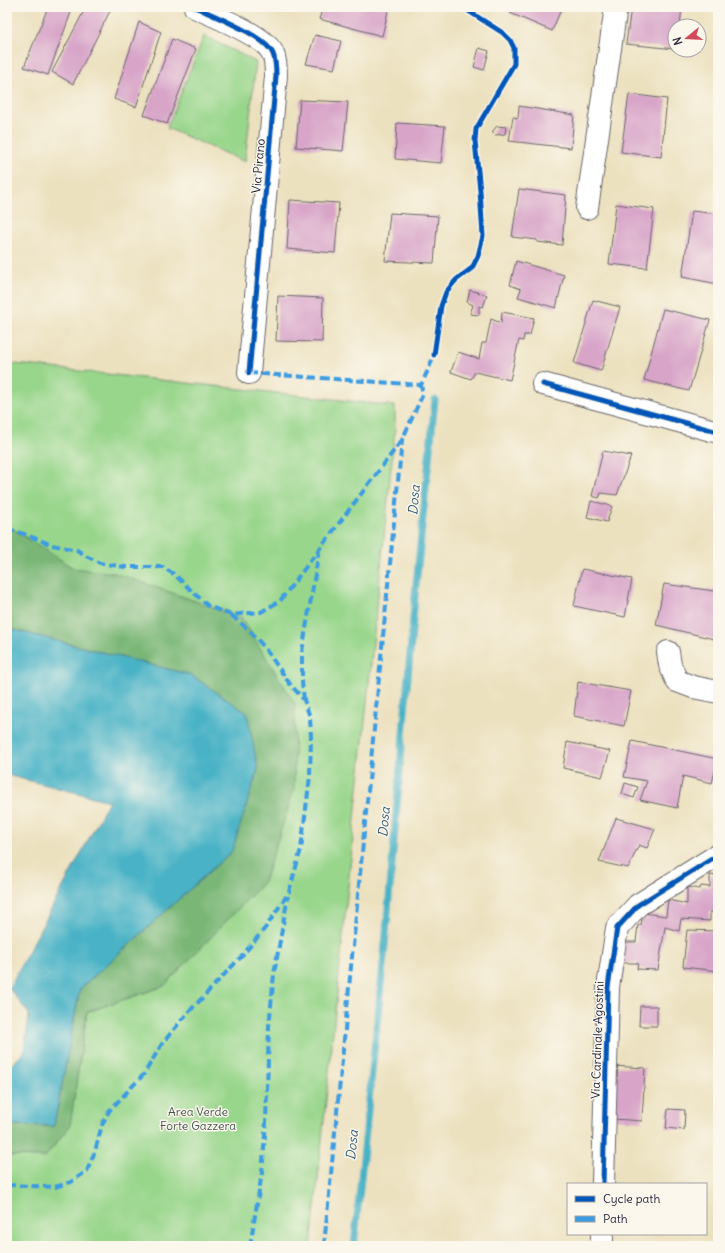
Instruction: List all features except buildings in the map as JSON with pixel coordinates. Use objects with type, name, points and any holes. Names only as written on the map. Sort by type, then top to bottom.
[{"type":"street","name":"Via Pirano","points":[[195,7],[252,34],[266,43],[273,53],[276,64],[249,373]]},
{"type":"street","points":[[587,208],[616,7]]},
{"type":"street","points":[[543,384],[718,432]]},
{"type":"street","points":[[668,652],[670,665],[677,681],[693,687],[718,692]]},
{"type":"street","name":"Via Cardinale Agostini","points":[[603,1183],[608,987],[617,928],[638,905],[718,855]]},
{"type":"street","points":[[602,1235],[602,1246]]},
{"type":"green space","points":[[204,36],[256,62],[245,162],[167,128]]},
{"type":"green space","name":"Area Verde Forte Gazzera","points":[[7,363],[395,406],[395,430],[311,1246],[7,1246],[7,1156],[45,1157],[69,1126],[87,1012],[164,986],[264,881],[295,704],[73,568],[13,529],[7,528]]},
{"type":"green space","points":[[7,528],[13,529],[73,568],[115,573],[241,617],[295,704],[294,790],[264,882],[164,986],[87,1012],[70,1126],[45,1157],[7,1156],[7,1125],[54,1126],[80,989],[232,851],[191,675],[7,628]]},
{"type":"water","points":[[7,628],[191,675],[247,713],[258,769],[232,851],[80,989],[54,1126],[7,1125],[7,1069],[24,1053],[29,1014],[9,988],[109,801],[7,775]]},
{"type":"waterway","name":"Dosa","points":[[354,1246],[385,945],[415,595],[435,400]]},
{"type":"marked path","points":[[249,373],[421,385],[435,352]]},
{"type":"marked path","points":[[324,1246],[402,440],[423,394],[421,385]]},
{"type":"marked path","points":[[7,529],[52,545],[77,550],[100,563],[125,567],[163,567],[175,575],[208,606],[231,615],[261,612],[280,601],[402,440]]},
{"type":"marked path","points":[[304,700],[302,682],[302,652],[319,551]]},
{"type":"marked path","points":[[7,1185],[55,1187],[71,1182],[87,1171],[95,1151],[102,1125],[109,1111],[144,1074],[162,1044],[185,1016],[241,957],[266,927],[289,892],[301,849],[310,776],[310,717],[304,700],[290,684],[264,647],[249,630],[231,615]]},
{"type":"marked path","points":[[250,1246],[262,1173],[266,1122],[269,1027],[274,974],[288,896]]},
{"type":"cycle path","points":[[195,7],[226,21],[261,40],[273,54],[275,62],[276,76],[249,373]]},
{"type":"cycle path","points":[[434,355],[441,306],[446,292],[456,280],[472,268],[478,256],[483,236],[475,141],[476,129],[514,64],[514,48],[510,40],[503,33],[462,7]]},
{"type":"cycle path","points":[[543,384],[718,432]]},
{"type":"cycle path","points":[[603,1183],[608,987],[617,928],[638,905],[718,855]]}]
